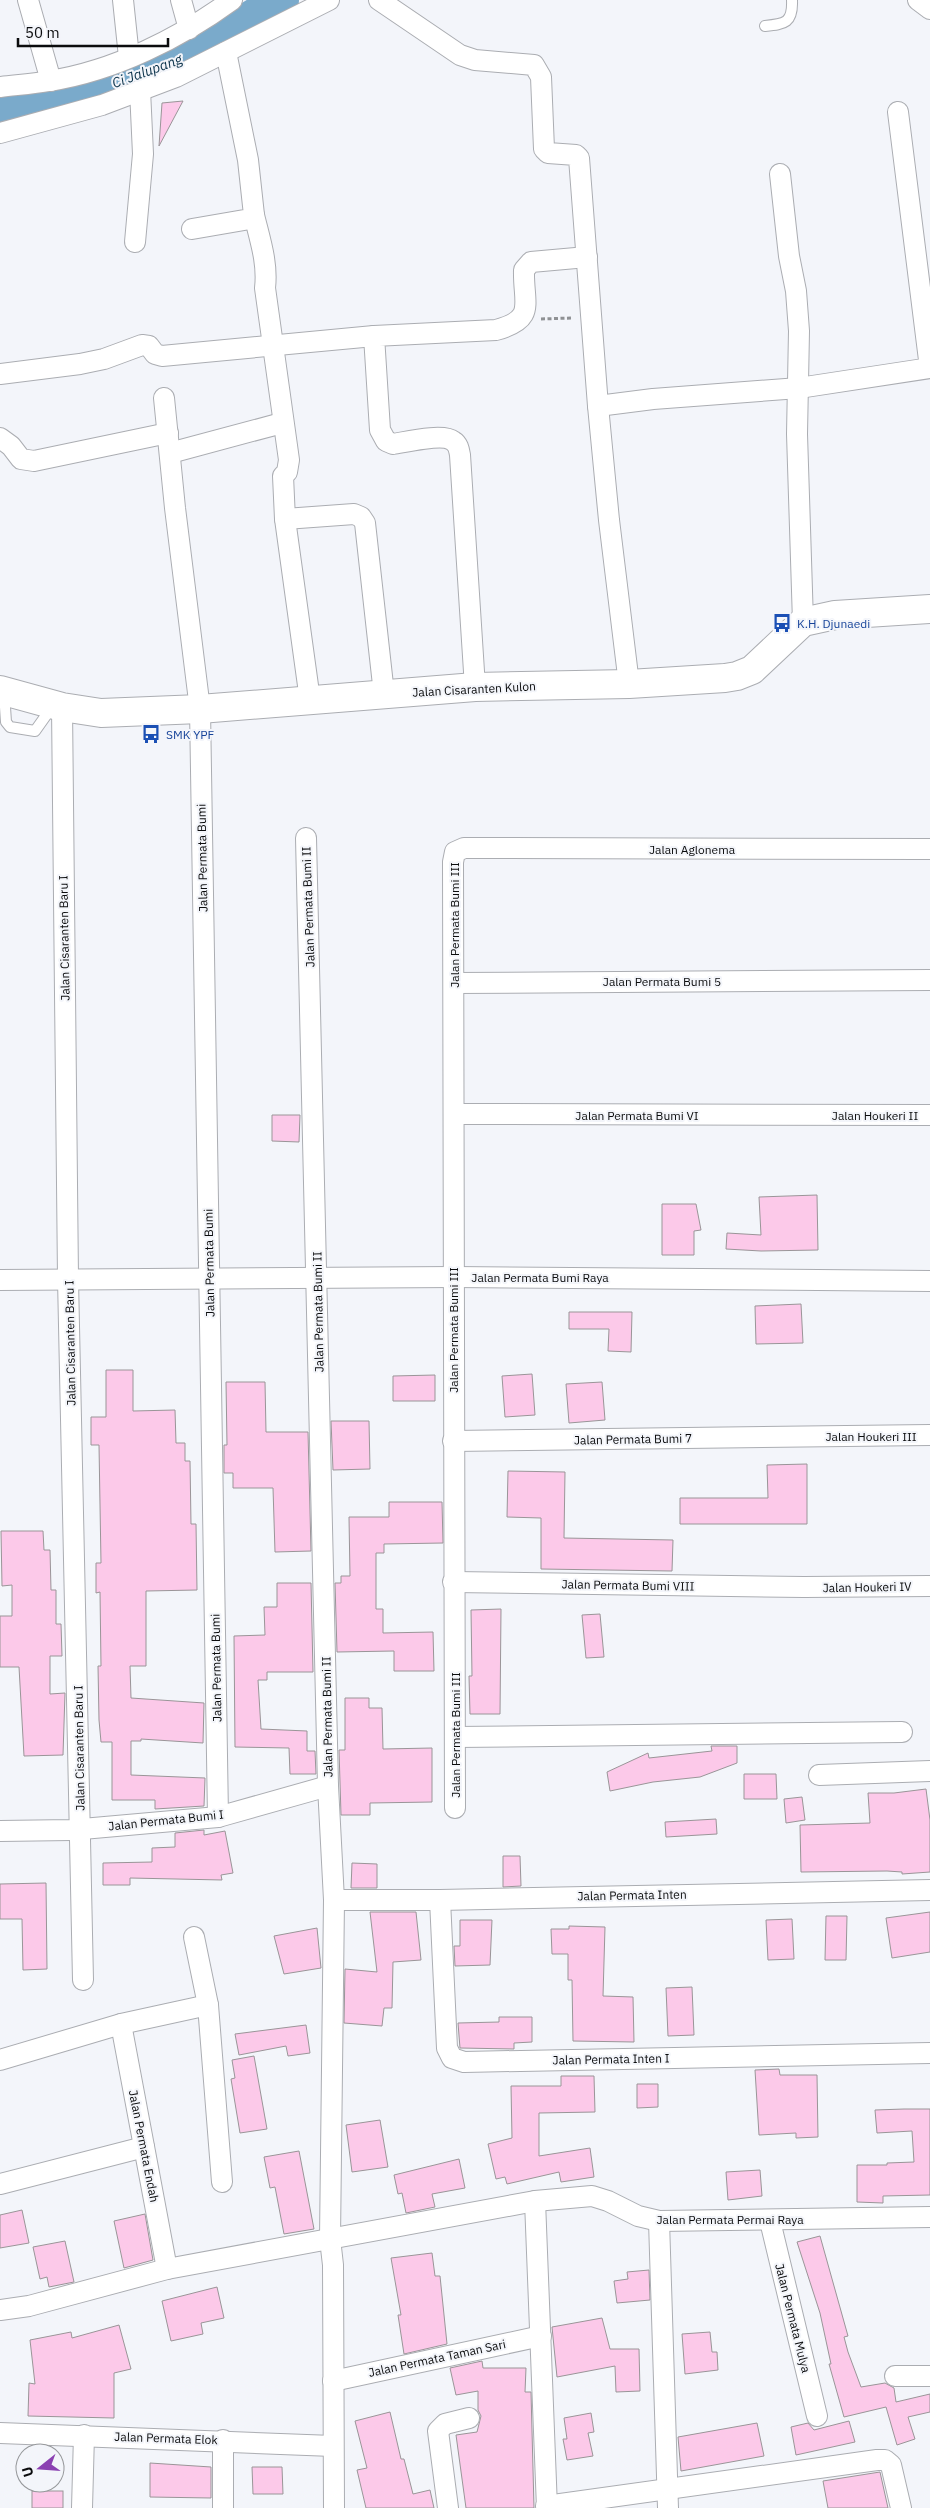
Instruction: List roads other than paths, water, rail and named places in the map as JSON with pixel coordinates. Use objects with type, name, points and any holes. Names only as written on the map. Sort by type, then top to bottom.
[{"type":"main road","points":[[803,622],[835,615],[930,609]]},
{"type":"main road","name":"Jalan Cisaranten Kulon","points":[[2,690],[58,706],[101,713],[200,709],[475,687],[630,684],[737,676],[752,670],[803,622]]},
{"type":"street","points":[[28,0],[50,81]]},
{"type":"street","points":[[123,0],[129,57]]},
{"type":"street","points":[[181,0],[189,29]]},
{"type":"street","points":[[0,87],[50,81],[113,64],[189,29],[232,0]]},
{"type":"street","points":[[0,133],[102,104],[176,77],[329,0]]},
{"type":"street","points":[[379,0],[460,55],[475,60],[534,65],[541,78],[544,149],[548,153],[576,155],[580,162],[608,520],[630,684]]},
{"type":"street","points":[[918,0],[930,8]]},
{"type":"street","points":[[226,52],[248,160],[254,215],[266,262],[265,288],[282,423],[289,460],[288,472],[283,476],[285,520],[310,700]]},
{"type":"street","points":[[135,242],[143,154],[140,90]]},
{"type":"street","points":[[598,406],[653,399],[799,388],[930,368],[921,238],[898,112]]},
{"type":"street","points":[[780,174],[789,256],[796,291],[799,388],[797,434],[803,622]]},
{"type":"street","points":[[192,229],[250,219],[254,215]]},
{"type":"street","points":[[0,374],[88,362],[142,346],[149,346],[155,354],[162,356],[273,344],[374,336],[496,330],[521,320],[525,309],[524,270],[526,266],[531,262],[587,257]]},
{"type":"street","points":[[374,336],[380,430],[386,442],[393,444],[442,437],[451,439],[457,444],[460,455],[475,687]]},
{"type":"street","name":"Jalan Permata Bumi","points":[[164,398],[175,508],[200,709],[218,1817]]},
{"type":"street","points":[[170,453],[282,423]]},
{"type":"street","points":[[0,438],[11,446],[21,459],[34,461],[168,433]]},
{"type":"street","points":[[285,520],[354,514],[360,517],[365,524],[384,694]]},
{"type":"street","name":"Jalan Cisaranten Baru I","points":[[58,706],[83,1980]]},
{"type":"street","name":"Jalan Permata Bumi II","points":[[306,838],[328,1786],[334,1900],[330,2239],[334,2508]]},
{"type":"street","name":"Jalan Aglonema","points":[[455,852],[464,848],[930,849]]},
{"type":"street","name":"Jalan Permata Bumi III","points":[[454,1808],[456,1737],[453,1582],[453,862],[455,852]]},
{"type":"street","name":"Jalan Permata Bumi 5","points":[[454,983],[930,980]]},
{"type":"street","name":"Jalan Permata Bumi VI","points":[[454,1114],[820,1115]]},
{"type":"street","name":"Jalan Houkeri II","points":[[820,1115],[930,1115]]},
{"type":"street","name":"Jalan Permata Bumi Raya","points":[[0,1280],[210,1277],[454,1277],[930,1281]]},
{"type":"street","name":"Jalan Houkeri III","points":[[812,1436],[930,1435]]},
{"type":"street","name":"Jalan Permata Bumi 7","points":[[453,1441],[812,1436]]},
{"type":"street","name":"Jalan Permata Bumi VIII","points":[[453,1582],[804,1587]]},
{"type":"street","name":"Jalan Houkeri IV","points":[[804,1587],[930,1586]]},
{"type":"street","points":[[456,1737],[902,1732]]},
{"type":"street","points":[[819,1775],[930,1771]]},
{"type":"street","name":"Jalan Permata Bumi I","points":[[0,1831],[81,1829],[218,1817],[328,1786]]},
{"type":"street","name":"Jalan Permata Inten","points":[[334,1900],[440,1900],[930,1890]]},
{"type":"street","name":"Jalan Permata Inten I","points":[[440,1900],[447,2048],[452,2058],[464,2062],[930,2053]]},
{"type":"street","points":[[194,1937],[208,2005],[222,2182]]},
{"type":"street","points":[[0,2060],[121,2024],[208,2005]]},
{"type":"street","name":"Jalan Permata Endah","points":[[121,2024],[167,2269]]},
{"type":"street","points":[[0,2184],[144,2147]]},
{"type":"street","name":"Jalan Permata Permai Raya","points":[[0,2310],[29,2306],[167,2269],[536,2202],[592,2196],[608,2201],[638,2216],[660,2221],[770,2221],[930,2217]]},
{"type":"street","points":[[536,2202],[547,2507],[668,2498],[885,2460],[891,2464],[901,2508]]},
{"type":"street","points":[[660,2221],[668,2498]]},
{"type":"street","name":"Jalan Permata Mulya","points":[[770,2221],[817,2416]]},
{"type":"street","name":"Jalan Permata Taman Sari","points":[[333,2381],[541,2336]]},
{"type":"street","points":[[895,2376],[930,2376]]},
{"type":"street","points":[[448,2508],[438,2431],[445,2424],[469,2418]]},
{"type":"street","name":"Jalan Permata Elok","points":[[0,2433],[223,2440],[333,2446]]},
{"type":"street","points":[[82,2508],[84,2436]]},
{"type":"street","points":[[223,2440],[223,2508]]},
{"type":"lane","points":[[765,26],[786,22],[792,10],[792,0]]},
{"type":"waterway","name":"Ci Jalupang","points":[[0,109],[125,81],[195,53],[281,0]]},
{"type":"place","name":"K.H. Djunaedi","points":[[782,623]]},
{"type":"place","name":"SMK YPF","points":[[151,734]]}]
